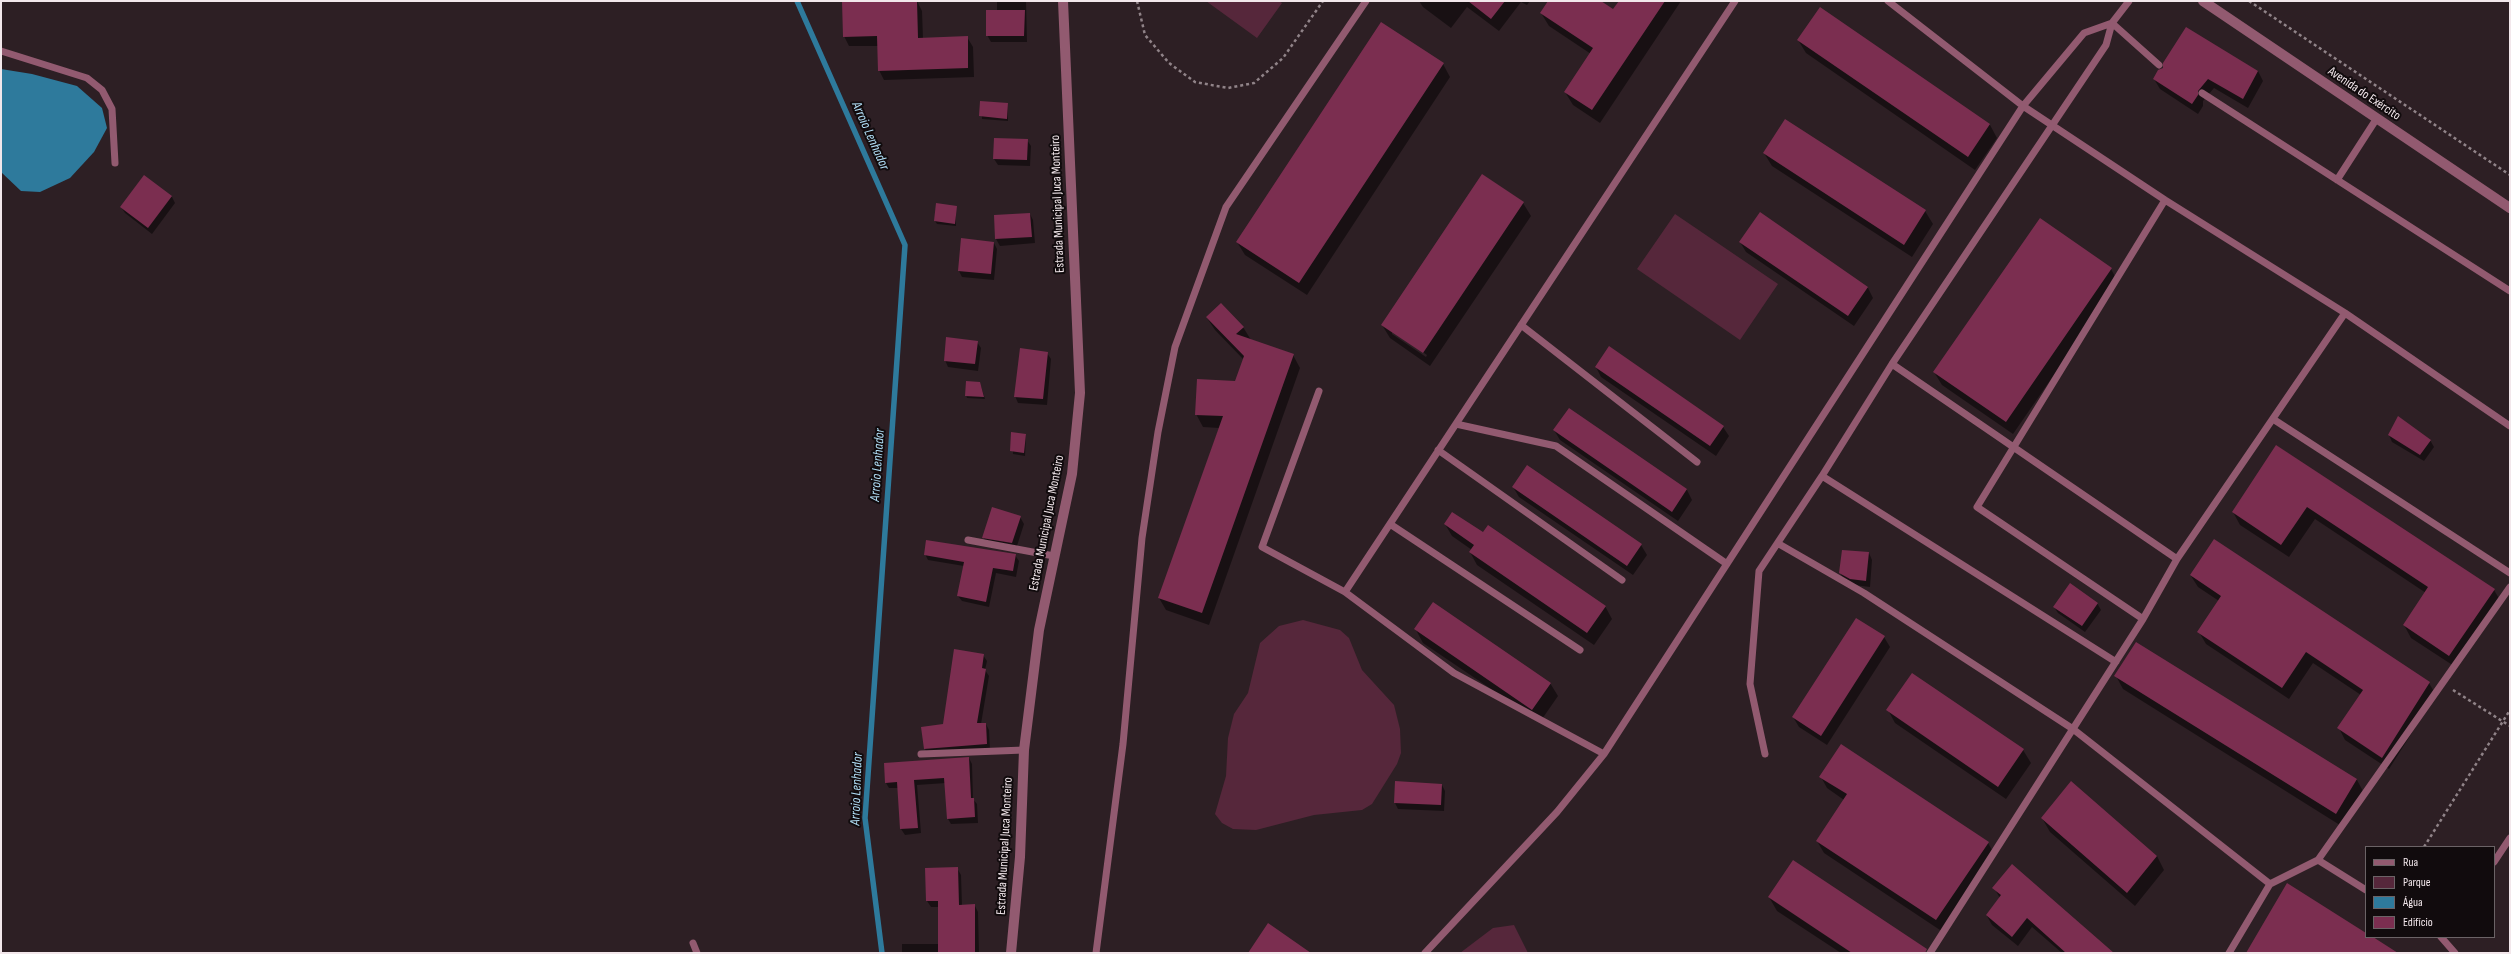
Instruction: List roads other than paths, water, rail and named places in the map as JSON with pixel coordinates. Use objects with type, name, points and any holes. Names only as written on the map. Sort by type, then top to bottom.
[{"type":"street","name":"Estrada Municipal Juca Monteiro","points":[[1011,953],[1020,857],[1024,750],[1039,630],[1072,474],[1080,393],[1062,1]]},
{"type":"street","name":"Avenida do Exército","points":[[2203,1],[2510,208]]},
{"type":"lane","points":[[1096,953],[1123,744],[1142,538],[1158,432],[1175,347],[1226,207],[1366,1]]},
{"type":"lane","points":[[1345,592],[1736,1]]},
{"type":"lane","points":[[1888,1],[2023,106],[2165,200],[2345,313],[2510,426]]},
{"type":"lane","points":[[1765,754],[1750,684],[1759,571],[1822,476],[1892,364],[2106,45],[2112,23],[2130,1]]},
{"type":"lane","points":[[1425,953],[1557,812],[1604,754],[2023,106],[2084,33],[2112,23]]},
{"type":"lane","points":[[2112,23],[2158,64]]},
{"type":"lane","points":[[1,51],[87,78],[102,90],[112,109],[115,163]]},
{"type":"lane","points":[[2202,93],[2510,291]]},
{"type":"lane","points":[[2337,180],[2377,118]]},
{"type":"lane","points":[[2143,619],[1976,507],[2165,200]]},
{"type":"lane","points":[[1930,953],[2143,619],[2177,559],[2345,313]]},
{"type":"lane","points":[[1521,325],[1697,462]]},
{"type":"lane","points":[[1892,364],[2177,559]]},
{"type":"lane","points":[[1319,391],[1262,547],[1345,592],[1454,673],[1604,754]]},
{"type":"lane","points":[[2273,419],[2510,573]]},
{"type":"lane","points":[[1456,424],[1556,446],[1727,564]]},
{"type":"lane","points":[[1438,450],[1622,580]]},
{"type":"lane","points":[[1822,476],[2116,662]]},
{"type":"lane","points":[[1390,524],[1580,650]]},
{"type":"lane","points":[[968,540],[1054,556]]},
{"type":"lane","points":[[1778,544],[1864,593],[2073,729],[2270,884]]},
{"type":"lane","points":[[2230,953],[2270,884],[2318,860],[2510,589]]},
{"type":"lane","points":[[921,754],[1024,750]]},
{"type":"lane","points":[[2495,860],[2510,838]]},
{"type":"lane","points":[[2318,860],[2365,889]]},
{"type":"lane","points":[[2443,938],[2454,953]]},
{"type":"lane","points":[[694,943],[697,953]]},
{"type":"water","points":[[1,69],[32,74],[77,86],[102,108],[107,128],[94,152],[70,178],[40,192],[21,191],[1,172]]},
{"type":"waterway","name":"Arroio Lenhador","points":[[797,1],[905,245],[865,818],[882,953]]}]
